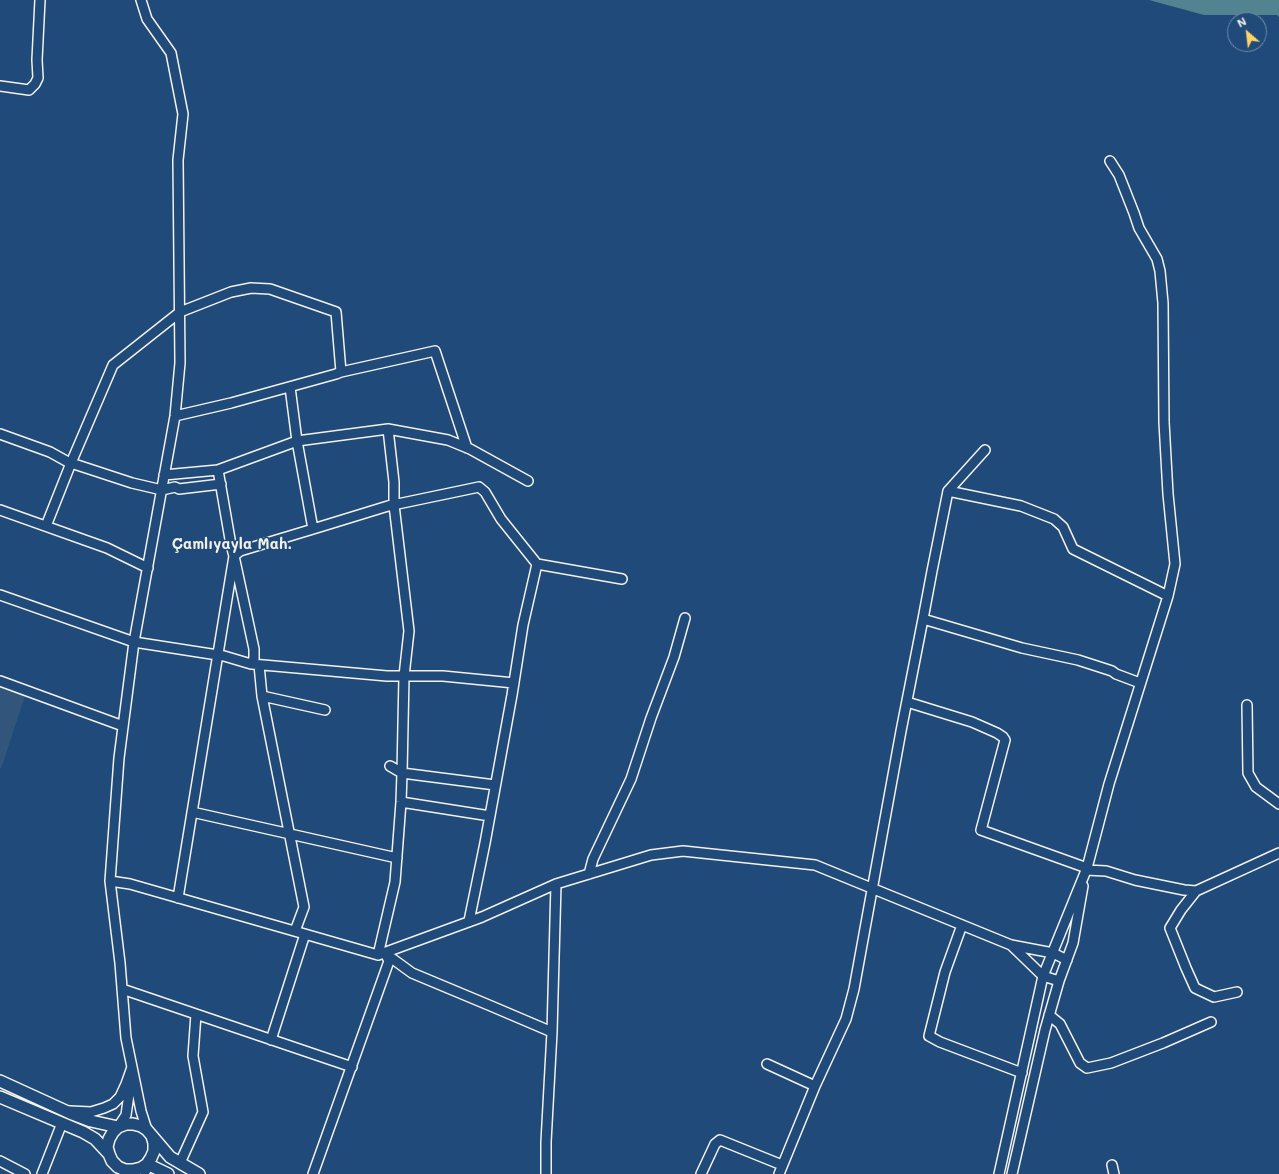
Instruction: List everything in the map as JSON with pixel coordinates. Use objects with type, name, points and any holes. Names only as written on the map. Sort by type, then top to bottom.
[{"type":"main road","points":[[0,1081],[65,1111],[91,1121],[118,1127]]},
{"type":"main road","points":[[0,1097],[83,1132],[95,1139],[110,1158],[118,1166],[125,1170],[141,1168],[168,1174]]},
{"type":"main road","points":[[118,1174],[110,1158],[107,1147],[109,1139],[118,1127],[126,1124],[134,1124],[141,1126],[149,1133],[170,1157],[199,1174]]},
{"type":"main road","points":[[145,1169],[152,1158],[154,1151],[154,1143],[149,1133]]},
{"type":"street","points":[[0,86],[29,90],[38,78],[36,60],[40,0]]},
{"type":"street","points":[[141,0],[147,19],[171,53],[183,114],[178,160],[180,363],[175,416],[134,642],[118,758],[110,881],[126,1038],[140,1111],[149,1133]]},
{"type":"street","points":[[1012,1174],[1049,1015],[1059,981],[1073,943],[1087,869],[1109,784],[1168,596],[1175,564],[1168,494],[1164,422],[1163,303],[1160,271],[1157,259],[1139,228],[1119,174],[1110,161]]},
{"type":"street","points":[[46,526],[113,365],[180,312],[231,292],[251,288],[270,289],[335,311],[341,372]]},
{"type":"street","points":[[175,416],[231,403],[341,372],[435,351],[467,448]]},
{"type":"street","points":[[290,387],[297,442],[313,529]]},
{"type":"street","points":[[164,475],[218,470],[297,442],[388,429],[448,440],[467,448],[528,481]]},
{"type":"street","points":[[382,954],[395,882],[401,802],[404,676],[409,631],[394,505],[394,482],[388,429]]},
{"type":"street","points":[[0,434],[50,452],[71,463],[132,483],[162,490],[221,484]]},
{"type":"street","points":[[779,1174],[815,1086],[846,1019],[854,989],[948,491],[985,450]]},
{"type":"street","points":[[218,470],[231,545],[254,649],[255,664],[304,907],[295,931]]},
{"type":"street","points":[[178,898],[234,556],[240,551],[394,505],[479,487],[485,492],[502,519],[537,564],[622,579]]},
{"type":"street","points":[[948,491],[1021,506],[1054,519],[1063,527],[1073,549],[1168,596]]},
{"type":"street","points":[[0,510],[107,548],[148,568]]},
{"type":"street","points":[[469,922],[490,816],[524,625],[537,564]]},
{"type":"street","points":[[0,595],[134,642],[217,655],[255,664],[386,676],[443,676],[514,683]]},
{"type":"street","points":[[589,874],[593,859],[632,779],[674,657],[685,618]]},
{"type":"street","points":[[924,620],[1022,648],[1078,660],[1112,671],[1140,683]]},
{"type":"street","points":[[0,681],[123,726]]},
{"type":"street","points":[[262,696],[325,710]]},
{"type":"street","points":[[907,702],[972,722],[997,733],[1005,740],[981,830],[1087,869],[1106,871],[1135,880],[1196,891]]},
{"type":"street","points":[[1247,705],[1248,773],[1256,787],[1279,804]]},
{"type":"street","points":[[390,766],[402,773],[495,785]]},
{"type":"street","points":[[401,802],[490,816]]},
{"type":"street","points":[[192,812],[397,858]]},
{"type":"street","points":[[382,954],[469,922],[556,884],[651,855],[683,851],[815,865],[1011,945],[1053,953],[1067,960]]},
{"type":"street","points":[[1237,992],[1214,997],[1195,988],[1170,928],[1181,910],[1196,891],[1279,853]]},
{"type":"street","points":[[999,1174],[1043,976],[1087,869]]},
{"type":"street","points":[[110,881],[130,884],[305,934],[382,954],[412,973],[552,1032]]},
{"type":"street","points":[[546,1174],[556,884]]},
{"type":"street","points":[[962,925],[946,972],[929,1036],[940,1042],[1022,1073]]},
{"type":"street","points":[[271,1040],[305,934]]},
{"type":"street","points":[[1011,945],[1043,976],[1059,981]]},
{"type":"street","points":[[313,1174],[352,1067],[388,961],[382,954]]},
{"type":"street","points":[[122,989],[352,1067]]},
{"type":"street","points":[[180,1164],[203,1112],[194,1056],[196,1014]]},
{"type":"street","points":[[1049,1015],[1060,1024],[1080,1062],[1087,1068],[1118,1060],[1163,1043],[1211,1022]]},
{"type":"street","points":[[767,1064],[815,1086]]},
{"type":"street","points":[[65,1111],[91,1112],[113,1104],[120,1097],[132,1067]]},
{"type":"street","points":[[118,1127],[128,1109],[132,1067]]},
{"type":"street","points":[[42,1174],[62,1123]]},
{"type":"street","points":[[701,1174],[715,1144],[720,1140],[782,1165]]},
{"type":"street","points":[[0,1161],[25,1174]]},
{"type":"shaded area","points":[[0,686],[25,696],[1,769],[0,768]]},
{"type":"green space","points":[[1149,0],[1279,0],[1279,17],[1277,15],[1267,15],[1267,12],[1227,12],[1227,15],[1204,15]]},
{"type":"district","name":"Çamlıyayla Mah.","points":[[232,544]]}]
